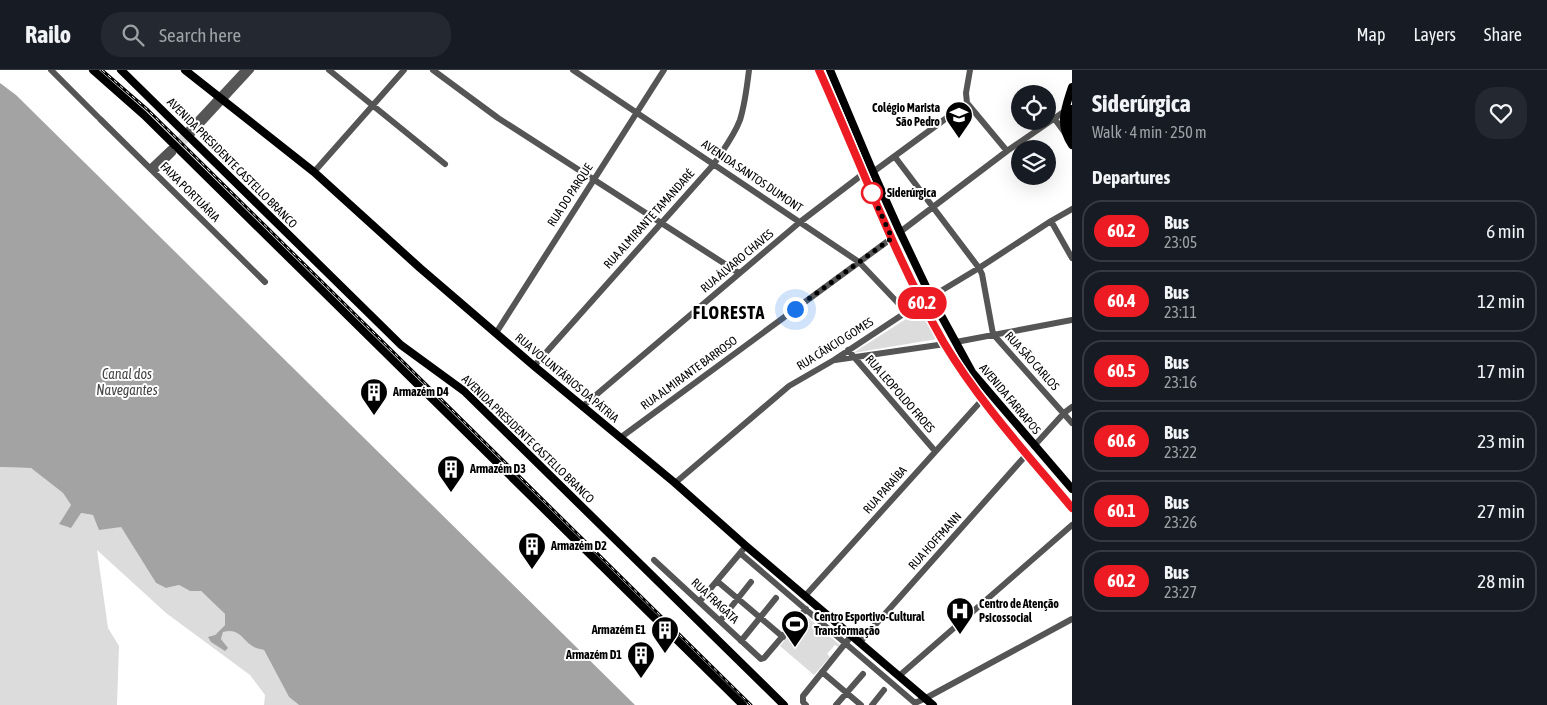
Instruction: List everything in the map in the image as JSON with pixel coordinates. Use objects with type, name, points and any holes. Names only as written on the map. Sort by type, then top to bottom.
[{"type":"main road","points":[[93,70],[144,115],[743,705]]},
{"type":"main road","name":"AVENIDA PRESIDENTE CASTELLO BRANCO","points":[[121,70],[401,345],[464,391],[784,705]]},
{"type":"main road","name":"RUA VOLUNTÁRIOS DA PÁTRIA","points":[[185,70],[314,172],[420,268],[675,483],[933,705]]},
{"type":"main road","name":"AVENIDA FARRAPOS","points":[[819,70],[892,238],[922,302],[945,344],[982,400],[1072,508]]},
{"type":"main road","name":"AVENIDA FARRAPOS","points":[[830,70],[900,232],[931,297],[972,372],[1072,489]]},
{"type":"main road","points":[[1072,87],[1063,125],[1072,146]]},
{"type":"street","name":"FAIXA PORTUÁRIA","points":[[51,70],[265,282]]},
{"type":"street","points":[[222,98],[244,70]]},
{"type":"street","points":[[189,133],[251,70]]},
{"type":"street","points":[[330,70],[444,164]]},
{"type":"street","points":[[314,172],[404,70]]},
{"type":"street","points":[[433,70],[498,118],[739,273]]},
{"type":"street","name":"AVENIDA SANTOS DUMONT","points":[[573,70],[859,262],[898,303],[911,309]]},
{"type":"street","name":"RUA DO PARQUE","points":[[496,333],[664,70]]},
{"type":"street","name":"RUA ALMIRANTE TAMANDARÉ","points":[[534,366],[714,164],[732,137],[740,120],[749,70]]},
{"type":"street","points":[[970,70],[966,93],[967,103],[1006,151]]},
{"type":"street","points":[[873,172],[967,103]]},
{"type":"street","points":[[1056,117],[1068,110]]},
{"type":"street","points":[[1056,120],[1068,133]]},
{"type":"street","points":[[900,232],[932,206],[1037,130]]},
{"type":"street","points":[[152,170],[172,151]]},
{"type":"street","name":"RUA SÃO CARLOS","points":[[895,157],[979,268],[982,274],[993,334],[1072,422]]},
{"type":"street","name":"RUA ÁLVARO CHAVES","points":[[583,406],[800,222],[863,174]]},
{"type":"street","name":"RUA CÂNCIO GOMES","points":[[675,483],[789,386],[834,360],[922,302],[1072,209]]},
{"type":"street","points":[[1051,221],[1072,258]]},
{"type":"street","name":"RUA ALMIRANTE BARROSO","points":[[620,438],[892,238]]},
{"type":"street","points":[[956,342],[1072,320]]},
{"type":"street","points":[[834,360],[945,344]]},
{"type":"street","name":"RUA LEOPOLDO FROES","points":[[848,350],[935,451]]},
{"type":"street","name":"RUA PARAÍBA","points":[[805,596],[982,400]]},
{"type":"street","points":[[1034,446],[1064,413],[1072,407]]},
{"type":"street","name":"RUA HOFFMANN","points":[[860,642],[1027,454]]},
{"type":"street","points":[[899,676],[1072,525]]},
{"type":"street","points":[[700,601],[746,546]]},
{"type":"street","points":[[740,554],[846,643],[914,704],[1072,619]]},
{"type":"street","name":"RUA FRAGATA","points":[[654,560],[761,659],[783,637]]},
{"type":"street","points":[[717,581],[783,637],[806,609]]},
{"type":"street","points":[[720,621],[751,582]]},
{"type":"street","points":[[741,641],[776,598]]},
{"type":"street","points":[[804,702],[803,696],[852,635]]},
{"type":"street","points":[[822,672],[861,705]]},
{"type":"street","points":[[836,705],[863,674]]},
{"type":"street","points":[[872,705],[884,690]]},
{"type":"shaded area","points":[[920,310],[937,339],[853,353]]},
{"type":"shaded area","points":[[0,467],[31,468],[63,493],[71,505],[59,524],[81,513],[93,515],[121,527],[156,583],[166,588],[179,585],[190,591],[201,591],[225,614],[225,625],[215,635],[227,648],[221,639],[223,631],[234,631],[251,645],[264,650],[289,697],[299,705],[264,705],[265,695],[250,675],[166,613],[97,550],[108,628],[119,646],[117,705],[0,705]]},
{"type":"shaded area","points":[[805,615],[840,645],[838,647],[835,645],[827,654],[830,657],[814,675],[780,646]]},
{"type":"water","name":"Canal dos Navegantes","points":[[0,83],[16,95],[635,705],[299,705],[289,697],[264,650],[251,645],[238,633],[229,631],[223,632],[221,639],[228,648],[225,651],[211,642],[208,637],[215,635],[225,625],[225,614],[201,591],[190,591],[179,585],[166,588],[156,583],[121,527],[99,530],[93,515],[81,513],[71,528],[59,524],[71,505],[63,493],[31,468],[0,467]]},
{"type":"tunnel","points":[[173,147],[187,131]]},
{"type":"tunnel","points":[[176,150],[191,135]]},
{"type":"railway","points":[[102,70],[148,110],[751,705]]},
{"type":"bus line","name":"60.2","points":[[819,70],[892,238],[922,302],[945,344],[982,400],[1072,508]]},
{"type":"place","name":"Colégio Marista São Pedro","points":[[959,139]]},
{"type":"place","name":"Siderúrgica","points":[[872,193]]},
{"type":"place","name":"Armazém D4","points":[[374,416]]},
{"type":"place","name":"Armazém D3","points":[[451,493]]},
{"type":"place","name":"Armazém D2","points":[[532,570]]},
{"type":"place","name":"Centro de Atenção Psicossocial","points":[[960,635]]},
{"type":"place","name":"Centro Esportivo-Cultural Transformação","points":[[795,648]]},
{"type":"place","name":"Armazém E1","points":[[665,654]]},
{"type":"place","name":"Armazém D1","points":[[641,679]]},
{"type":"district","name":"FLORESTA","points":[[729,312]]},
{"type":"route","points":[[795,309],[892,238],[870,190],[872,193]]}]
